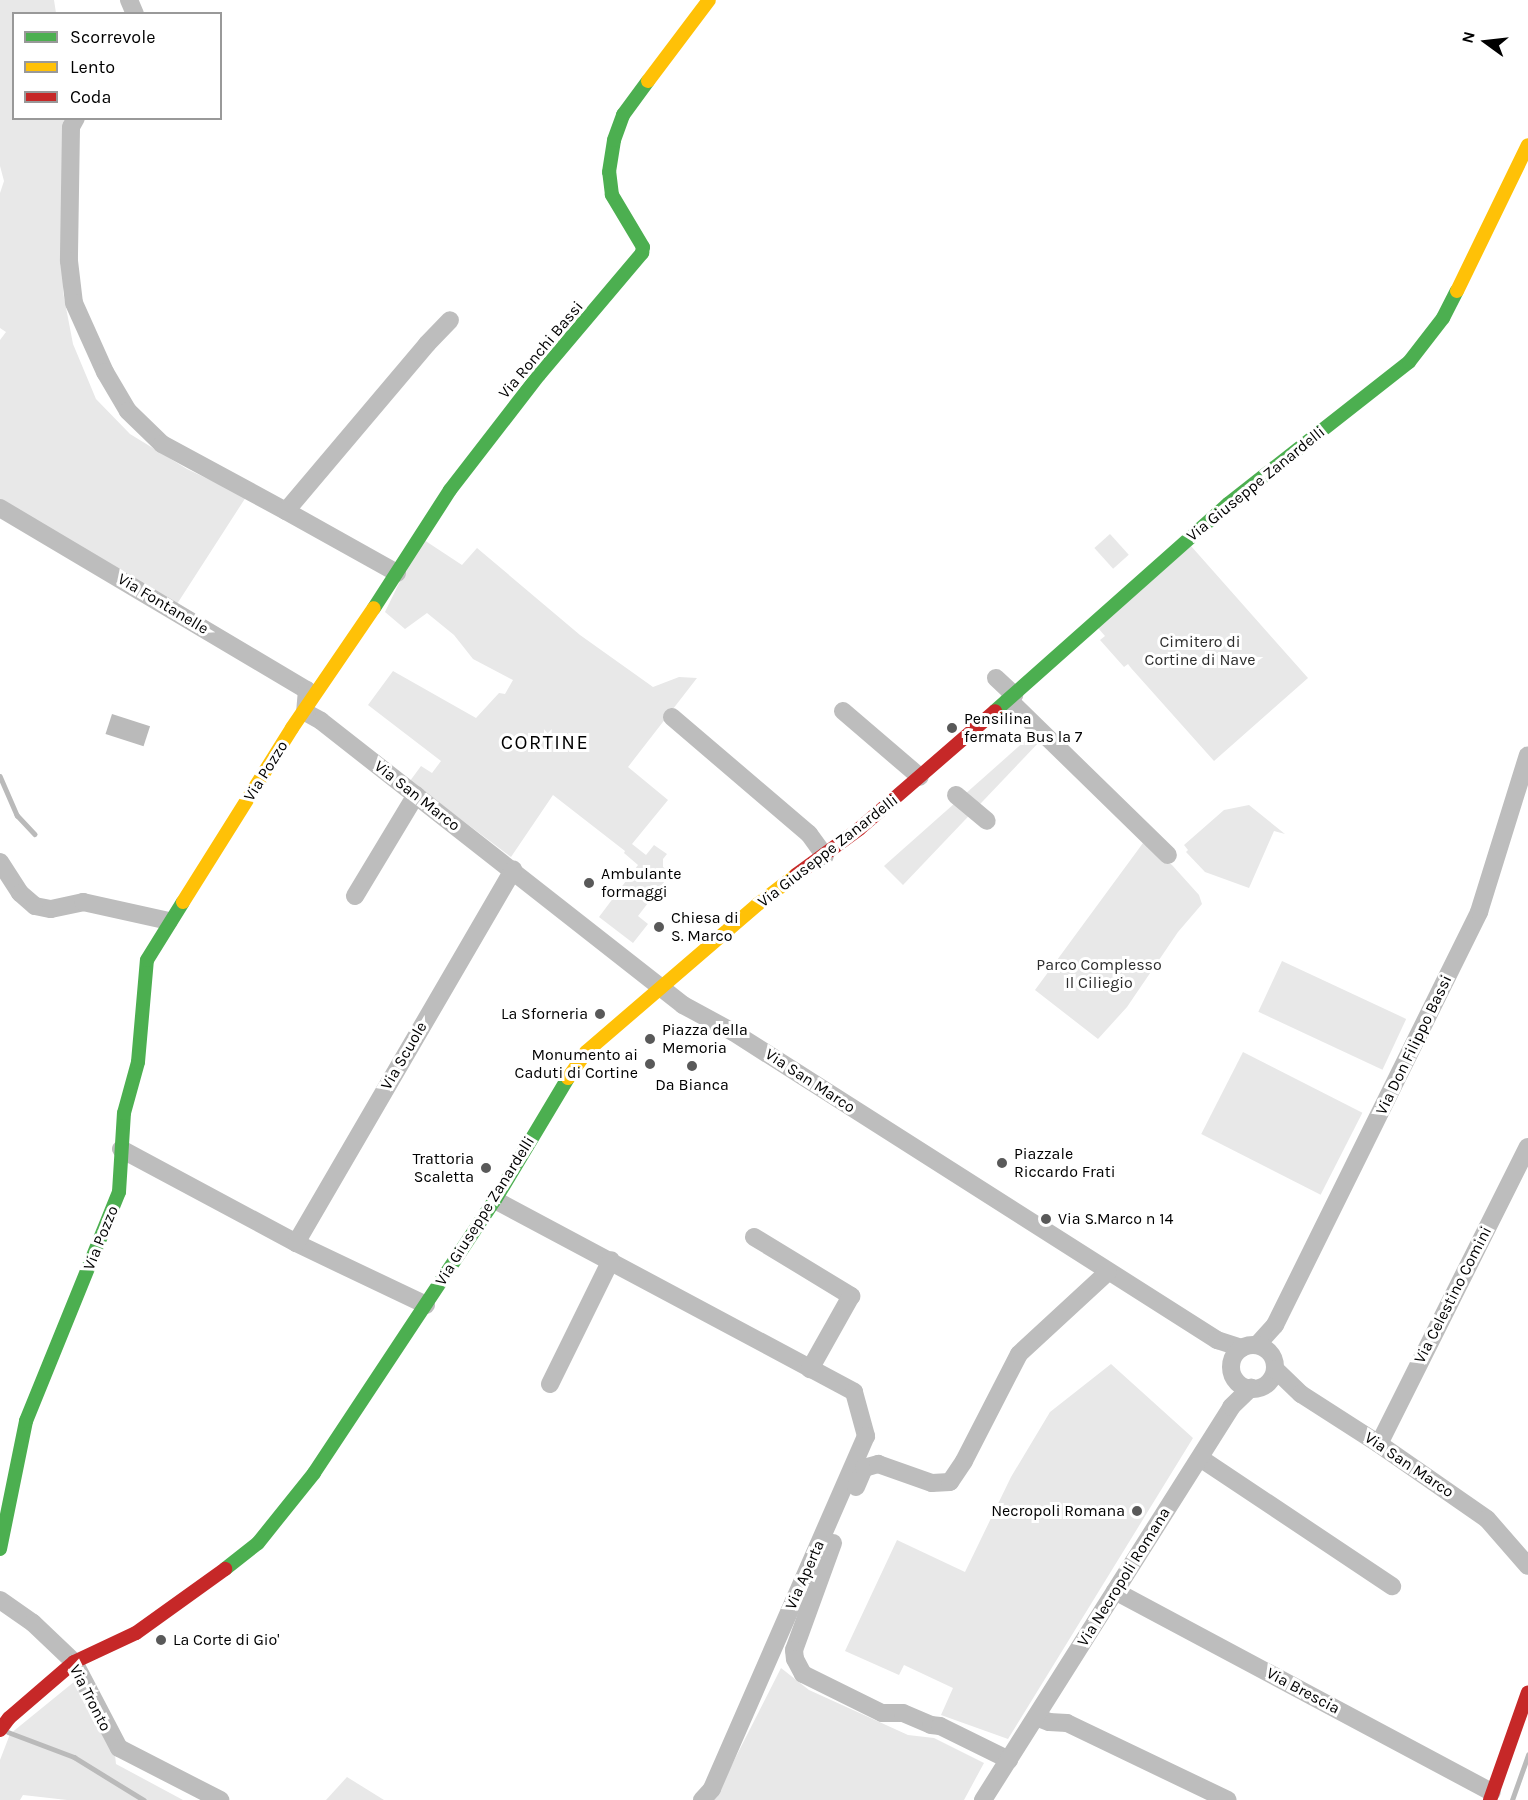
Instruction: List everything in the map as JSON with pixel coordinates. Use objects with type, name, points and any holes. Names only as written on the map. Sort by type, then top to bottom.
[{"type":"street","name":"Via Ronchi Bassi","points":[[305,712],[450,490],[539,375],[642,253],[643,247],[612,195],[609,172],[614,140],[623,115],[709,0]]},
{"type":"street","points":[[75,120],[71,127],[69,261],[74,303],[105,372],[128,411],[162,444],[397,573]]},
{"type":"street","name":"Via Giuseppe Zanardelli","points":[[0,1730],[9,1718],[74,1662],[136,1633],[183,1601],[258,1543],[315,1473],[495,1200],[552,1102],[586,1052],[758,904],[825,856],[921,777],[1228,504],[1408,362],[1443,318],[1490,228],[1528,145]]},
{"type":"street","points":[[286,511],[427,344],[450,320]]},
{"type":"street","name":"Via Fontanelle","points":[[0,508],[307,690],[305,712]]},
{"type":"street","points":[[996,678],[1168,855]]},
{"type":"street","points":[[843,711],[921,777]]},
{"type":"street","name":"Via San Marco","points":[[305,712],[321,721],[683,1005],[742,1038],[1379,1444],[1519,1542],[1528,1566]]},
{"type":"street","name":"Via Pozzo","points":[[0,1549],[26,1421],[119,1192],[124,1113],[138,1062],[147,960],[169,921],[292,728],[305,712]]},
{"type":"street","points":[[672,717],[809,834],[825,856]]},
{"type":"street","name":"Via Don Filippo Bassi","points":[[1254,1365],[1479,912],[1528,755]]},
{"type":"street","points":[[355,896],[416,795]]},
{"type":"street","points":[[956,795],[987,821]]},
{"type":"street","points":[[0,862],[20,893],[35,906],[51,909],[83,902],[169,921]]},
{"type":"street","name":"Via Scuole","points":[[296,1243],[513,870]]},
{"type":"street","name":"Via Celestino Comini","points":[[1379,1444],[1528,1147]]},
{"type":"street","points":[[120,1149],[296,1243],[426,1305]]},
{"type":"street","name":"Via Aperta","points":[[495,1200],[854,1392],[866,1436],[712,1789],[702,1800]]},
{"type":"street","points":[[754,1237],[850,1296],[810,1369]]},
{"type":"street","points":[[550,1384],[611,1260]]},
{"type":"street","name":"Via Aperta","points":[[1009,1760],[940,1726],[903,1713],[882,1713],[803,1674],[795,1659],[794,1650],[802,1623],[864,1468],[878,1464],[932,1483],[950,1482],[964,1461],[1019,1354],[1108,1272]]},
{"type":"street","name":"Via Necropoli Romana","points":[[983,1800],[1200,1458],[1254,1365]]},
{"type":"street","points":[[1200,1458],[1392,1586]]},
{"type":"street","name":"Via Brescia","points":[[1115,1591],[1491,1796],[1528,1692]]},
{"type":"street","name":"Via Tronto","points":[[0,1600],[33,1623],[74,1662],[118,1748],[220,1800]]},
{"type":"street","points":[[1048,1698],[1061,1706],[1067,1722]]},
{"type":"street","points":[[1036,1717],[1049,1722],[1067,1722],[1228,1800]]},
{"type":"green space","points":[[0,0],[54,0],[56,12],[12,12],[12,120],[68,120],[65,143],[63,292],[73,344],[96,399],[130,434],[187,469],[246,497],[177,604],[0,500],[0,340],[6,332],[0,328],[0,193],[4,181],[0,166]]},
{"type":"green space","points":[[1110,534],[1129,555],[1113,569],[1094,548]]},
{"type":"green space","points":[[421,538],[462,565],[477,548],[580,635],[653,687],[679,677],[697,678],[628,767],[668,800],[632,844],[646,855],[654,845],[667,854],[663,859],[663,867],[671,873],[638,916],[648,924],[633,943],[599,917],[638,865],[624,853],[625,851],[553,795],[511,857],[410,781],[421,766],[432,773],[441,761],[368,705],[393,671],[476,718],[499,693],[505,694],[513,680],[473,659],[454,635],[427,613],[405,629],[385,612]]},
{"type":"green space","name":"Cimitero di Cortine di Nave","points":[[1191,546],[1308,678],[1214,761],[1128,664],[1124,667],[1100,640],[1105,636],[1098,628]]},
{"type":"green space","points":[[1035,732],[1042,739],[903,885],[884,866]]},
{"type":"green space","points":[[1249,805],[1285,834],[1274,831],[1249,888],[1205,872],[1186,852],[1188,850],[1184,845],[1224,810]]},
{"type":"green space","name":"Parco Complesso Il Ciliegio","points":[[1143,843],[1172,865],[1199,895],[1202,904],[1178,932],[1127,1007],[1098,1039],[1035,990]]},
{"type":"green space","points":[[1282,961],[1406,1019],[1382,1070],[1258,1012]]},
{"type":"green space","points":[[1243,1052],[1362,1113],[1321,1195],[1201,1134]]},
{"type":"green space","points":[[1111,1364],[1193,1438],[1008,1739],[941,1715],[953,1688],[904,1665],[899,1675],[845,1651],[897,1540],[965,1572],[1011,1477],[1050,1412]]},
{"type":"green space","points":[[781,1668],[809,1690],[908,1735],[934,1738],[984,1763],[964,1800],[714,1800]]},
{"type":"green space","points":[[80,1677],[114,1746],[116,1764],[183,1800],[67,1800],[23,1795],[20,1800],[0,1800],[0,1760],[10,1734]]},
{"type":"green space","points":[[347,1777],[384,1800],[326,1800]]},
{"type":"shaded area","points":[[112,714],[150,726],[144,746],[106,734]]},
{"type":"waterway","points":[[0,776],[17,815],[35,834]]},
{"type":"waterway","points":[[8,1732],[74,1757],[144,1800]]},
{"type":"waterway","points":[[1512,1800],[1528,1755]]},
{"type":"traffic: fast","points":[[374,608],[450,490],[539,375],[642,253],[643,247],[612,195],[609,172],[614,140],[623,115],[648,81]]},
{"type":"traffic: fast","points":[[995,711],[1228,504],[1409,362],[1443,318],[1457,291]]},
{"type":"traffic: fast","points":[[0,1549],[26,1421],[119,1192],[124,1113],[138,1062],[147,960],[183,902]]},
{"type":"traffic: fast","points":[[225,1569],[258,1543],[314,1473],[495,1200],[568,1078]]},
{"type":"traffic: slow","points":[[648,81],[709,0]]},
{"type":"traffic: slow","points":[[1457,291],[1528,145]]},
{"type":"traffic: slow","points":[[183,902],[292,728],[374,608]]},
{"type":"traffic: slow","points":[[568,1078],[586,1052],[758,904],[796,875]]},
{"type":"traffic: jam","points":[[796,875],[859,829],[995,711]]},
{"type":"traffic: jam","points":[[0,1730],[9,1718],[74,1662],[136,1633],[225,1569]]},
{"type":"traffic: jam","points":[[1490,1800],[1528,1692]]},
{"type":"place","name":"Pensilina fermata Bus la 7","points":[[952,728]]},
{"type":"place","name":"Ambulante formaggi","points":[[589,883]]},
{"type":"place","name":"Chiesa di S. Marco","points":[[659,927]]},
{"type":"place","name":"La Sforneria","points":[[600,1014]]},
{"type":"place","name":"Piazza della Memoria","points":[[650,1039]]},
{"type":"place","name":"Monumento ai Caduti di Cortine","points":[[650,1064]]},
{"type":"place","name":"Da Bianca","points":[[692,1066]]},
{"type":"place","name":"Piazzale Riccardo Frati","points":[[1002,1163]]},
{"type":"place","name":"Trattoria Scaletta","points":[[486,1168]]},
{"type":"place","name":"Via S.Marco n 14","points":[[1046,1219]]},
{"type":"place","name":"Necropoli Romana","points":[[1137,1511]]},
{"type":"place","name":"La Corte di Gio'","points":[[161,1640]]},
{"type":"district","name":"CORTINE","points":[[545,742]]}]
